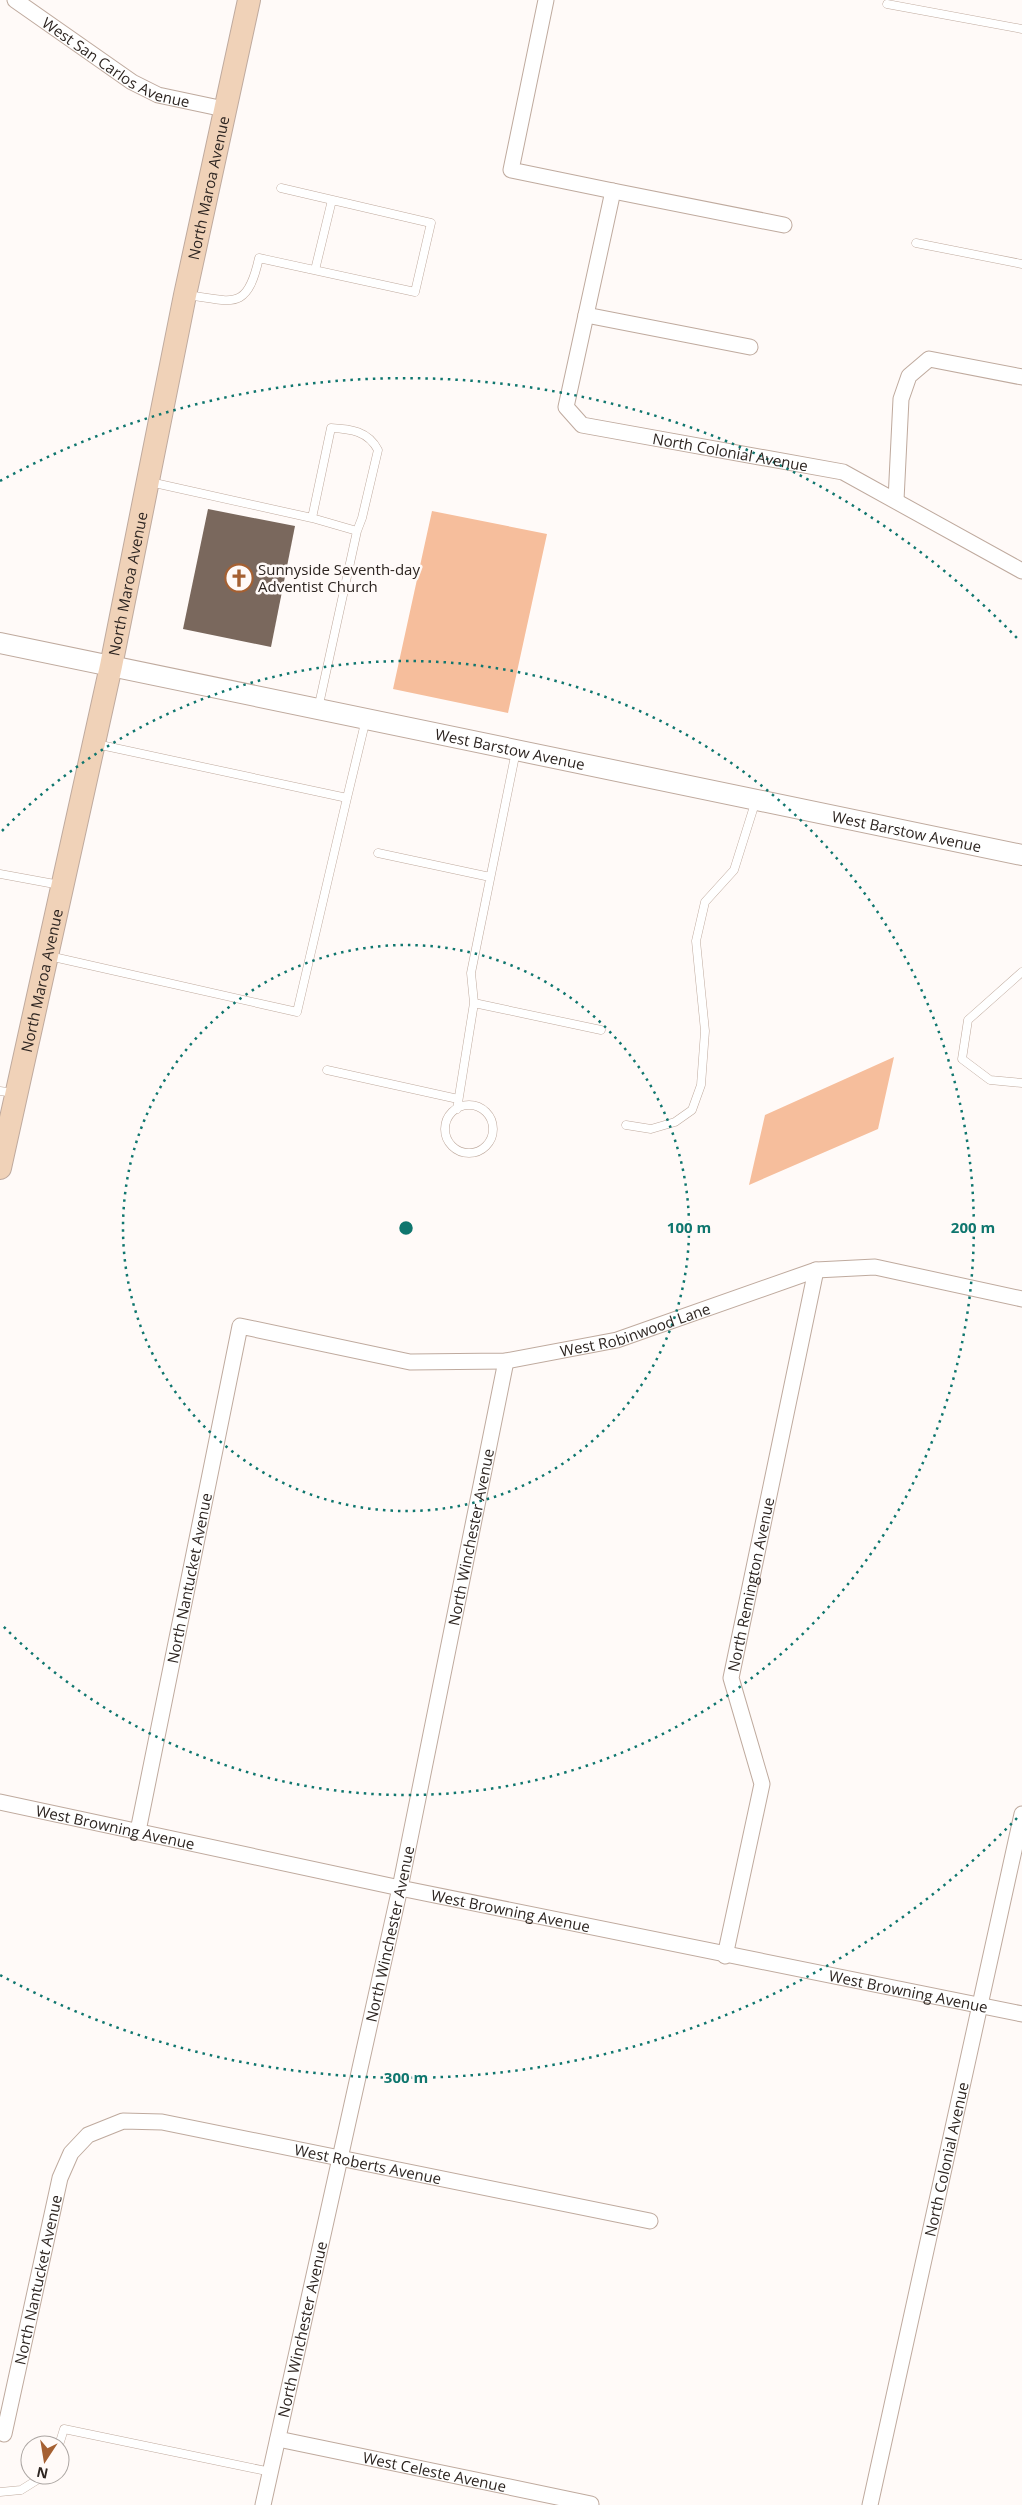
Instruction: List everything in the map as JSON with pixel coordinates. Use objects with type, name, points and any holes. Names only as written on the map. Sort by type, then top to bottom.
[{"type":"main road","name":"North Maroa Avenue","points":[[0,1168],[8,1092],[47,956],[94,744],[185,295],[248,0]]},
{"type":"street","name":"West San Carlos Avenue","points":[[14,0],[132,82],[158,95],[224,109]]},
{"type":"street","points":[[546,0],[511,170],[784,225]]},
{"type":"street","points":[[613,191],[586,315],[750,347]]},
{"type":"street","name":"North Colonial Avenue","points":[[586,315],[566,407],[582,425],[843,472],[1022,571]]},
{"type":"street","points":[[896,500],[901,399],[909,376],[929,359],[1022,377]]},
{"type":"street","name":"West Barstow Avenue","points":[[0,642],[1022,855]]},
{"type":"street","name":"West Robinwood Lane","points":[[240,1326],[410,1362],[506,1361],[617,1340],[816,1270],[874,1266],[1022,1299]]},
{"type":"street","name":"North Remington Avenue","points":[[725,1956],[762,1784],[732,1678],[816,1270]]},
{"type":"street","name":"North Nantucket Avenue","points":[[138,1831],[240,1326]]},
{"type":"street","name":"North Winchester Avenue","points":[[263,2505],[400,1888],[506,1361]]},
{"type":"street","name":"West Browning Avenue","points":[[0,1802],[725,1956],[1022,2014]]},
{"type":"street","name":"North Colonial Avenue","points":[[870,2505],[1022,1814]]},
{"type":"street","name":"West Roberts Avenue","points":[[88,2135],[123,2121],[162,2122],[650,2221]]},
{"type":"street","name":"North Nantucket Avenue","points":[[4,2434],[60,2178],[71,2153],[88,2135]]},
{"type":"street","name":"West Celeste Avenue","points":[[278,2439],[591,2504]]},
{"type":"lane","points":[[888,4],[1022,29]]},
{"type":"lane","points":[[185,295],[234,301],[247,293],[254,279],[259,258],[415,292],[431,223],[281,188]]},
{"type":"lane","points":[[315,270],[332,200]]},
{"type":"lane","points":[[916,243],[1022,264]]},
{"type":"lane","points":[[312,518],[331,428],[356,429],[373,440],[378,450],[362,518],[357,531],[318,709]]},
{"type":"lane","points":[[148,482],[312,518],[357,531]]},
{"type":"lane","points":[[47,956],[297,1012],[366,719]]},
{"type":"lane","points":[[94,744],[347,798]]},
{"type":"lane","points":[[457,1109],[463,1106],[480,1108],[491,1119],[492,1134],[490,1142],[478,1152],[462,1153],[450,1144],[446,1136],[447,1121],[457,1109],[474,1002],[471,973],[516,751]]},
{"type":"lane","points":[[626,1125],[651,1129],[675,1122],[692,1110],[701,1085],[704,1031],[696,941],[705,902],[734,870],[756,800]]},
{"type":"lane","points":[[378,853],[490,877]]},
{"type":"lane","points":[[0,874],[62,885]]},
{"type":"lane","points":[[1022,972],[968,1020],[962,1059],[990,1080],[1022,1083]]},
{"type":"lane","points":[[474,1002],[601,1030]]},
{"type":"lane","points":[[327,1070],[458,1099]]},
{"type":"lane","points":[[62,2435],[64,2429],[271,2472]]},
{"type":"lane","points":[[0,2492],[21,2490],[29,2485]]},
{"type":"shaded area","points":[[432,511],[547,534],[508,713],[393,689]]},
{"type":"shaded area","points":[[894,1057],[878,1129],[749,1185],[765,1115]]},
{"type":"building","name":"Sunnyside Seventh-day Adventist Church","points":[[208,509],[295,526],[271,647],[183,629]]},
{"type":"place","name":"Sunnyside Seventh-day Adventist Church","points":[[239,578]]}]
